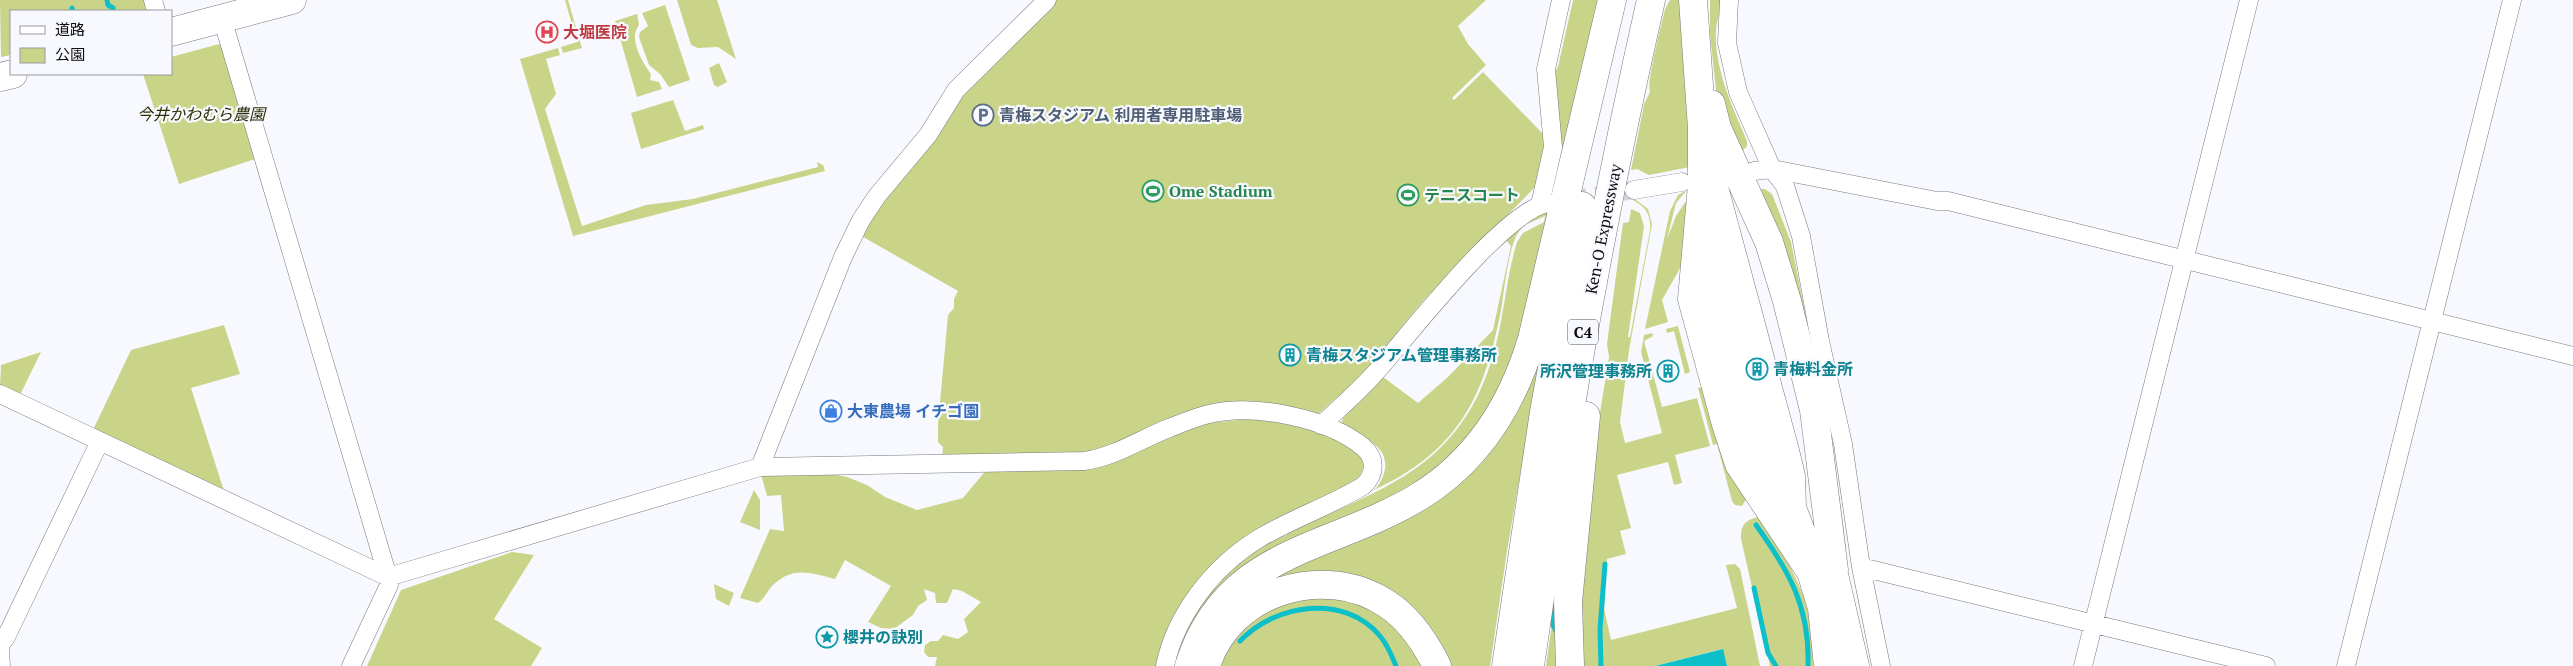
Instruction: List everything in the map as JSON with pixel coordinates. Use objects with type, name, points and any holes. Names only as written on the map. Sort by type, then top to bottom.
[{"type":"main road","points":[[172,32],[292,0]]},
{"type":"main road","points":[[1189,666],[1208,621],[1237,588],[1287,555],[1380,517],[1420,496],[1440,482],[1470,455],[1496,421],[1516,382],[1532,339],[1612,0]]},
{"type":"main road","name":"Ken-O Expressway","points":[[1506,666],[1529,508],[1559,327],[1592,157],[1627,0]]},
{"type":"main road","name":"Ken-O Expressway","points":[[1530,666],[1576,369],[1625,120],[1651,0]]},
{"type":"main road","points":[[1693,0],[1702,128],[1710,174],[1756,334],[1786,451],[1791,476],[1792,508],[1855,666]]},
{"type":"main road","points":[[1703,0],[1703,37],[1710,103],[1717,128],[1742,165],[1829,531],[1815,566]]},
{"type":"main road","points":[[1570,666],[1568,602],[1576,501],[1625,120]]},
{"type":"main road","points":[[1702,128],[1692,184],[1698,215],[1779,518]]},
{"type":"main road","points":[[1742,165],[1749,259],[1787,409],[1822,608],[1828,666]]},
{"type":"main road","points":[[1692,184],[1783,484],[1779,518]]},
{"type":"main road","points":[[1698,215],[1696,254],[1738,421],[1752,464],[1779,518],[1815,566]]},
{"type":"main road","points":[[1206,666],[1220,637],[1239,615],[1251,606],[1276,592],[1318,584],[1354,589],[1388,605],[1416,632],[1437,666]]},
{"type":"street","points":[[760,467],[843,257],[861,220],[877,196],[928,136],[956,90],[1047,0]]},
{"type":"street","points":[[1321,425],[1365,384],[1440,297],[1501,234],[1517,220],[1544,204],[1553,147],[1546,69],[1561,0]]},
{"type":"street","points":[[1729,0],[1727,43],[1732,70],[1743,106],[1772,169],[1785,186],[1801,236],[1822,350],[1843,444],[1861,567],[1881,666]]},
{"type":"street","points":[[2083,666],[2249,0]]},
{"type":"street","points":[[2346,666],[2512,0]]},
{"type":"street","points":[[222,18],[388,577],[389,585],[351,666]]},
{"type":"street","points":[[1742,165],[1772,169],[1937,201],[1948,201],[2573,356]]},
{"type":"street","points":[[1634,190],[1692,184]]},
{"type":"street","points":[[0,394],[388,577],[760,467],[1090,460],[1106,456],[1180,424],[1210,414],[1227,412],[1272,413],[1321,425],[1346,435],[1365,448],[1373,459],[1372,475],[1358,489],[1257,540],[1227,562],[1192,602],[1174,636],[1165,666]]},
{"type":"street","points":[[0,645],[6,637],[100,441]]},
{"type":"street","points":[[1861,567],[2266,666]]},
{"type":"street","points":[[0,649],[1,666]]},
{"type":"green space","points":[[0,0],[147,0],[149,10],[10,10],[10,55],[1,57]]},
{"type":"green space","points":[[565,0],[568,0],[582,48],[563,53],[561,47],[577,42]]},
{"type":"green space","points":[[677,0],[717,0],[736,59],[718,47],[698,48],[691,45]]},
{"type":"green space","points":[[1054,0],[1486,0],[1458,26],[1468,44],[1486,65],[1452,98],[1454,100],[1483,72],[1544,135],[1546,145],[1536,186],[1424,300],[1359,378],[1316,416],[1280,407],[1119,442],[1089,453],[942,457],[943,447],[938,442],[938,424],[948,315],[954,308],[954,299],[958,291],[858,234],[960,93]]},
{"type":"green space","points":[[1573,0],[1602,0],[1514,357],[1479,426],[1432,474],[1391,499],[1311,532],[1177,666],[1172,666],[1190,623],[1200,606],[1212,590],[1240,563],[1278,536],[1279,538],[1287,535],[1286,533],[1383,488],[1411,472],[1436,452],[1458,428],[1476,399],[1495,347],[1517,242],[1523,233],[1544,222],[1545,216],[1523,226],[1516,236],[1508,263],[1501,310],[1486,370],[1463,418],[1447,439],[1427,458],[1403,475],[1374,490],[1381,481],[1385,469],[1385,460],[1382,452],[1369,441],[1341,424],[1343,418],[1383,377],[1418,403],[1448,377],[1493,330],[1511,246],[1505,239],[1535,217],[1554,73],[1558,67]]},
{"type":"green space","points":[[1670,0],[1688,0],[1690,167],[1649,175],[1637,169],[1631,170],[1644,104],[1650,92],[1652,65],[1665,9]]},
{"type":"green space","points":[[1710,0],[1722,0],[1716,30],[1716,44],[1725,87],[1747,141],[1747,146],[1740,154],[1716,90],[1710,34]]},
{"type":"green space","points":[[665,5],[690,80],[669,87],[660,74],[649,65],[639,37],[640,32],[648,26],[642,13]]},
{"type":"green space","points":[[637,14],[639,24],[635,32],[635,40],[638,51],[651,74],[650,80],[659,82],[662,89],[637,97],[615,21]]},
{"type":"green space","name":"今井かわむら農園","points":[[219,44],[225,47],[258,158],[179,184],[143,75],[172,75],[172,57]]},
{"type":"green space","points":[[558,48],[560,55],[546,59],[556,94],[545,109],[582,226],[646,205],[693,199],[818,167],[817,162],[823,165],[825,171],[573,236],[520,59]]},
{"type":"green space","points":[[719,63],[727,82],[718,87],[714,85],[709,68]]},
{"type":"green space","points":[[673,100],[685,131],[703,125],[704,129],[641,149],[631,113]]},
{"type":"green space","points":[[1756,189],[1765,189],[1772,194],[1791,242],[1834,457],[1846,547],[1843,548]]},
{"type":"green space","points":[[1687,190],[1676,203],[1667,239],[1676,216],[1686,201],[1686,206],[1688,206],[1683,263],[1662,300],[1668,322],[1645,329],[1670,211],[1678,195]]},
{"type":"green space","points":[[1635,199],[1648,209],[1652,224],[1629,350],[1620,422],[1625,443],[1662,433],[1641,352],[1644,335],[1652,333],[1653,336],[1644,341],[1662,407],[1697,398],[1710,446],[1675,455],[1682,483],[1674,485],[1668,462],[1617,475],[1631,528],[1620,531],[1626,554],[1607,559],[1604,608],[1611,640],[1737,608],[1726,565],[1735,564],[1740,569],[1760,666],[1727,666],[1722,649],[1655,666],[1582,666],[1579,609],[1597,431],[1609,357],[1607,344],[1623,223],[1629,222],[1631,209],[1640,213],[1644,226],[1628,337],[1630,337],[1650,230],[1650,220],[1647,212],[1633,200]]},
{"type":"green space","points":[[1549,307],[1507,551],[1490,666],[1445,666],[1398,602],[1248,589],[1445,488]]},
{"type":"green space","points":[[224,325],[240,374],[191,388],[225,494],[93,430],[131,350]]},
{"type":"green space","points":[[1678,326],[1690,372],[1685,374],[1674,331],[1667,333],[1666,329]]},
{"type":"green space","points":[[41,352],[20,395],[0,386],[1,365]]},
{"type":"green space","points":[[1710,385],[1747,498],[1742,506],[1735,505],[1732,501],[1717,444],[1713,445],[1698,388]]},
{"type":"green space","points":[[1256,418],[1309,430],[1349,446],[1361,457],[1363,469],[1352,483],[1244,539],[1157,666],[935,666],[937,657],[928,657],[924,652],[925,645],[931,641],[938,641],[943,635],[958,639],[968,632],[964,619],[981,602],[962,591],[953,589],[947,603],[936,603],[935,593],[924,589],[927,600],[918,606],[913,615],[894,629],[881,628],[868,622],[891,586],[845,560],[835,579],[810,573],[795,573],[788,575],[773,585],[758,603],[740,598],[770,529],[784,531],[781,495],[767,496],[761,474],[822,472],[847,477],[867,485],[885,497],[917,510],[963,498],[987,469],[1162,439],[1209,423]]},
{"type":"green space","points":[[754,490],[760,500],[760,530],[740,522]]},
{"type":"green space","points":[[1758,517],[1791,570],[1806,603],[1810,622],[1813,666],[1770,666],[1741,539],[1741,530],[1744,524]]},
{"type":"green space","points":[[512,552],[534,555],[494,619],[542,648],[531,666],[367,666],[401,590]]},
{"type":"green space","points":[[1562,553],[1563,666],[1546,666]]},
{"type":"green space","points":[[714,584],[734,593],[729,606],[716,599]]},
{"type":"green space","points":[[1299,598],[1347,599],[1381,615],[1408,642],[1422,666],[1219,666],[1236,639],[1251,623],[1260,616]]},
{"type":"water","points":[[1723,649],[1727,666],[1655,666]]},
{"type":"waterway","points":[[107,0],[108,5],[113,8]]},
{"type":"waterway","points":[[1756,525],[1778,558],[1795,591],[1805,626],[1808,645],[1808,666]]},
{"type":"waterway","points":[[1601,666],[1600,629],[1605,564]]},
{"type":"waterway","points":[[1754,588],[1768,653],[1776,666]]},
{"type":"waterway","points":[[1555,604],[1553,625],[1556,631]]},
{"type":"waterway","points":[[1240,641],[1255,628],[1290,612],[1310,608],[1329,609],[1348,613],[1365,622],[1383,639],[1396,666]]},
{"type":"tunnel","points":[[1569,200],[1634,190]]},
{"type":"place","name":"大堀医院","points":[[547,32]]},
{"type":"place","name":"青梅スタジアム 利用者専用駐車場","points":[[983,115]]},
{"type":"place","name":"Ome Stadium","points":[[1153,191]]},
{"type":"place","name":"テニスコート","points":[[1408,195]]},
{"type":"place","name":"青梅スタジアム管理事務所","points":[[1290,355]]},
{"type":"place","name":"青梅料金所","points":[[1757,369]]},
{"type":"place","name":"所沢管理事務所","points":[[1668,371]]},
{"type":"place","name":"大東農場 イチゴ園","points":[[831,411]]},
{"type":"place","name":"櫻井の訣別","points":[[827,637]]}]
